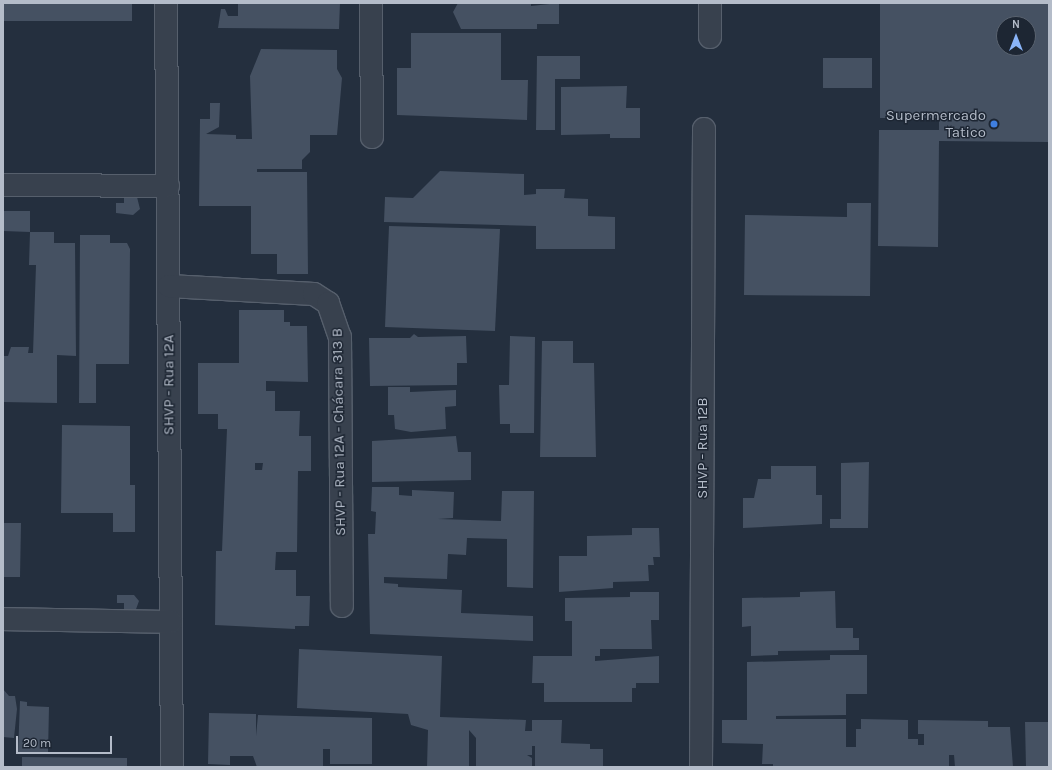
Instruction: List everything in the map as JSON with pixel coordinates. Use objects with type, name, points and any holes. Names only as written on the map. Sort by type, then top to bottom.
[{"type":"street","name":"SHVP - Rua 12A","points":[[166,3],[172,767]]},
{"type":"street","points":[[372,3],[372,137]]},
{"type":"street","points":[[710,3],[710,37]]},
{"type":"street","name":"SHVP - Rua 12B","points":[[702,767],[704,129]]},
{"type":"street","points":[[3,185],[168,186]]},
{"type":"street","name":"SHVP - Rua 12A - Chácara 313 B","points":[[168,286],[314,294],[328,303],[340,337],[342,606]]},
{"type":"street","points":[[3,619],[171,622]]},
{"type":"building","points":[[3,3],[132,3],[132,21],[3,21]]},
{"type":"building","points":[[238,3],[340,3],[339,29],[218,28],[221,9],[225,9],[228,16],[238,16]]},
{"type":"building","points":[[458,3],[531,3],[531,6],[559,3],[559,24],[537,24],[537,29],[461,29],[453,12]]},
{"type":"building","name":"Supermercado Tatico","points":[[880,3],[1049,3],[1049,142],[939,141],[938,247],[878,246],[879,130],[939,130],[939,118],[880,118]]},
{"type":"building","points":[[411,33],[501,33],[501,80],[528,80],[527,120],[397,115],[397,68],[411,68]]},
{"type":"building","points":[[261,49],[337,50],[337,69],[342,78],[337,135],[310,135],[310,152],[302,160],[302,169],[257,169],[257,172],[307,172],[308,274],[277,274],[277,254],[251,254],[251,206],[199,206],[200,119],[210,119],[210,103],[220,103],[219,127],[206,134],[236,135],[236,139],[252,139],[250,76]]},
{"type":"building","points":[[537,56],[580,56],[580,79],[555,79],[555,130],[536,130]]},
{"type":"building","points":[[823,58],[872,58],[872,88],[823,88]]},
{"type":"building","points":[[627,86],[626,108],[640,108],[640,138],[610,138],[610,134],[561,135],[561,87]]},
{"type":"building","points":[[440,171],[524,174],[524,195],[536,194],[536,189],[565,189],[564,198],[588,199],[588,216],[615,217],[615,249],[536,249],[536,226],[384,222],[385,197],[413,198]]},
{"type":"building","points":[[124,197],[137,197],[140,209],[133,215],[116,213],[116,203],[124,203]]},
{"type":"building","points":[[847,203],[871,203],[870,296],[744,295],[745,215],[847,217]]},
{"type":"building","points":[[3,211],[30,211],[30,232],[3,231]]},
{"type":"building","points":[[389,226],[500,229],[495,331],[385,327]]},
{"type":"building","points":[[30,232],[54,232],[54,243],[75,243],[76,356],[57,355],[57,403],[3,402],[3,356],[8,356],[11,347],[29,347],[28,353],[33,353],[36,265],[29,265]]},
{"type":"building","points":[[80,235],[110,235],[110,243],[127,243],[130,249],[129,364],[96,364],[96,403],[79,403]]},
{"type":"building","points":[[239,310],[284,310],[284,322],[290,322],[290,326],[307,326],[308,382],[266,381],[266,391],[275,391],[275,411],[300,411],[299,436],[311,436],[311,471],[298,471],[297,552],[276,552],[275,570],[296,570],[296,596],[310,596],[309,626],[295,626],[295,629],[215,625],[216,551],[222,551],[227,429],[218,429],[218,414],[198,414],[198,363],[239,363]],"holes":[[[255,463],[263,463],[262,470],[255,470]]]},
{"type":"building","points":[[414,334],[418,337],[466,336],[467,363],[457,363],[457,385],[370,386],[369,338],[410,338]]},
{"type":"building","points":[[510,336],[535,337],[534,433],[510,433],[510,424],[500,424],[499,385],[509,385]]},
{"type":"building","points":[[542,341],[573,341],[573,363],[594,363],[596,457],[540,457]]},
{"type":"building","points":[[388,387],[410,387],[410,392],[456,390],[456,406],[445,407],[446,429],[411,432],[395,429],[394,415],[388,415]]},
{"type":"building","points":[[62,425],[130,426],[130,485],[135,485],[135,532],[113,532],[113,513],[61,513]]},
{"type":"building","points":[[456,436],[458,452],[471,452],[471,480],[372,482],[372,441]]},
{"type":"building","points":[[869,462],[868,528],[830,528],[830,519],[841,519],[841,463]]},
{"type":"building","points":[[771,466],[816,466],[816,495],[822,495],[822,524],[743,528],[743,498],[754,498],[758,479],[771,479]]},
{"type":"building","points":[[372,487],[399,487],[399,495],[412,496],[412,490],[454,492],[453,518],[438,519],[501,521],[502,491],[534,491],[533,588],[507,587],[507,539],[467,538],[466,555],[448,554],[447,579],[384,577],[384,583],[398,584],[398,587],[462,590],[461,613],[533,616],[533,641],[370,634],[368,534],[375,534],[376,512],[371,511]]},
{"type":"building","points":[[3,523],[21,523],[20,577],[3,577]]},
{"type":"building","points":[[632,528],[659,528],[660,557],[653,557],[654,565],[648,565],[649,581],[613,582],[613,588],[559,592],[559,556],[587,556],[587,536],[632,535]]},
{"type":"building","points":[[835,591],[836,628],[853,628],[853,638],[859,638],[859,650],[778,651],[778,655],[751,656],[751,626],[742,627],[742,598],[800,597],[800,592]]},
{"type":"building","points":[[630,592],[659,592],[659,620],[651,620],[652,649],[600,649],[600,656],[595,656],[595,661],[659,656],[659,683],[636,683],[636,688],[632,688],[632,702],[544,702],[544,683],[532,683],[533,656],[572,656],[572,621],[565,621],[565,598],[630,597]]},
{"type":"building","points":[[117,595],[134,595],[139,601],[135,612],[124,612],[124,603],[117,603]]},
{"type":"building","points":[[299,649],[442,656],[440,717],[526,720],[525,731],[532,731],[532,720],[562,720],[561,743],[590,744],[590,749],[603,749],[603,767],[535,767],[535,746],[532,746],[532,755],[527,755],[532,758],[532,767],[476,766],[476,738],[469,730],[469,767],[427,767],[428,730],[411,725],[408,714],[297,708]]},
{"type":"building","points":[[830,655],[867,655],[867,694],[846,694],[846,715],[776,716],[776,719],[846,719],[846,747],[856,747],[856,729],[861,729],[861,719],[908,720],[908,739],[918,739],[918,745],[924,745],[924,734],[918,734],[918,720],[988,721],[988,727],[1010,727],[1013,767],[955,767],[954,755],[949,755],[949,767],[773,767],[773,764],[762,764],[763,744],[722,743],[722,720],[747,720],[747,662],[830,660]]},
{"type":"building","points":[[3,689],[9,696],[15,696],[17,709],[14,738],[3,737]]},
{"type":"building","points":[[20,701],[27,702],[27,706],[49,707],[48,754],[18,753]]},
{"type":"building","points":[[209,713],[256,714],[256,736],[258,715],[372,718],[372,764],[330,764],[330,749],[323,749],[323,767],[257,767],[253,756],[230,756],[230,765],[208,764]]},
{"type":"building","points":[[1025,722],[1049,722],[1049,767],[1026,767]]},
{"type":"building","points":[[22,757],[127,758],[127,767],[22,767]]},
{"type":"place","name":"Supermercado Tatico","points":[[994,124]]}]
